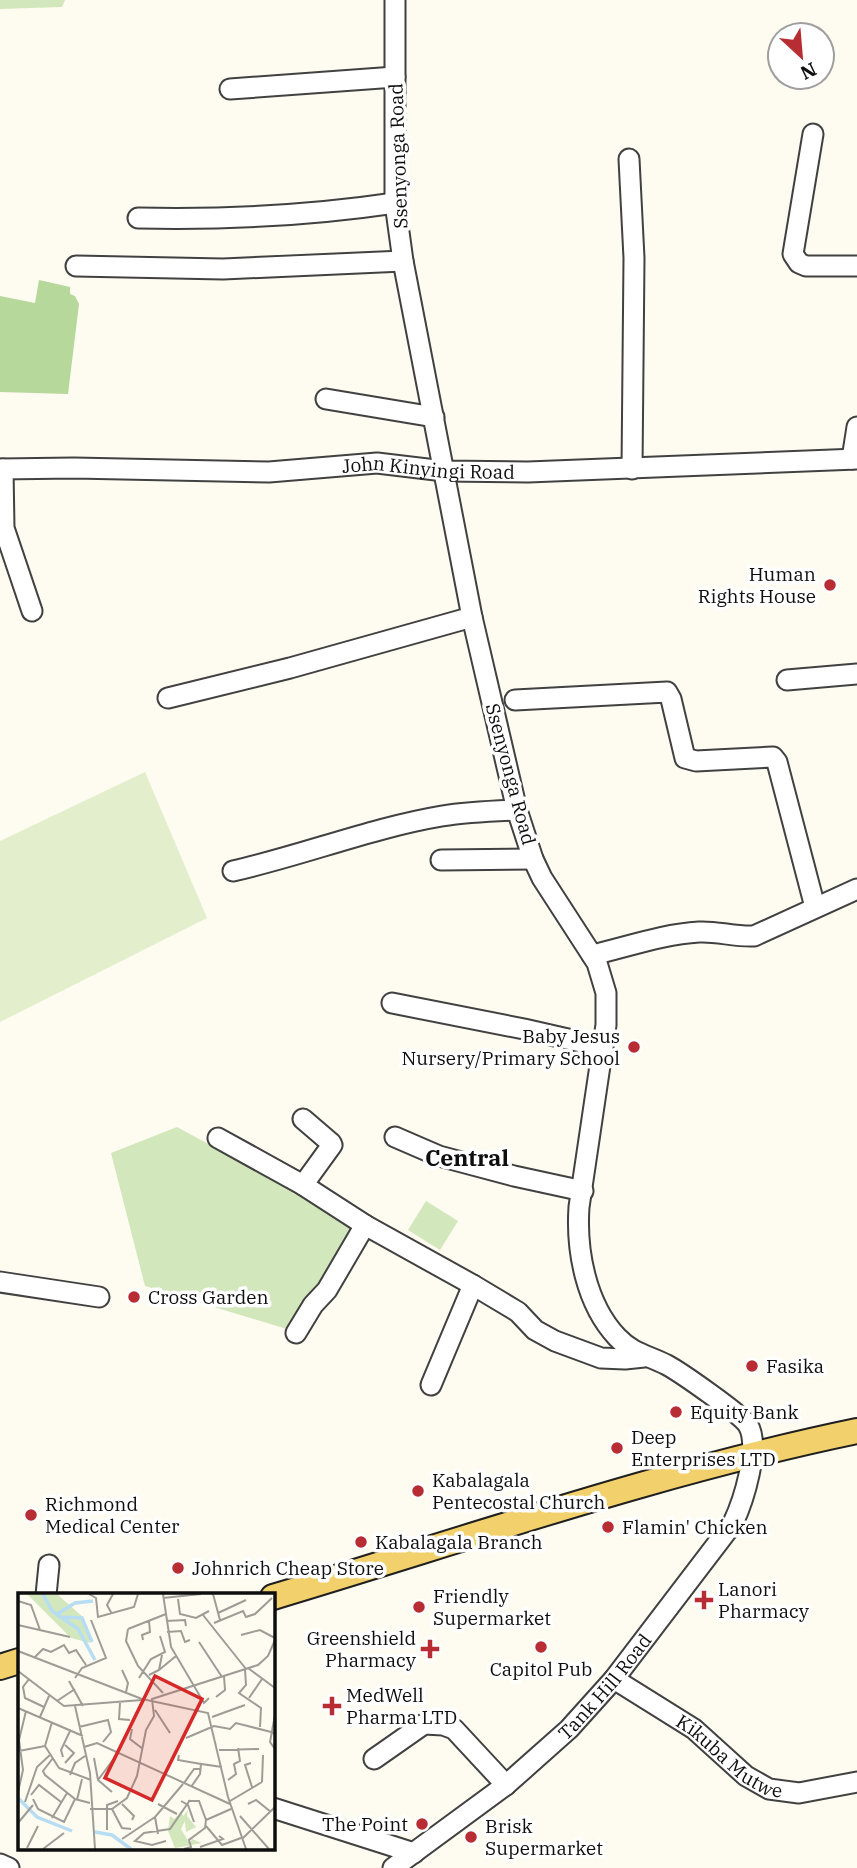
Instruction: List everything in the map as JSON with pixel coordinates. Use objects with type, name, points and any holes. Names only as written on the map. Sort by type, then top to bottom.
[{"type":"main road","points":[[275,1596],[751,1454],[857,1431]]},
{"type":"main road","points":[[0,1667],[18,1661]]},
{"type":"street","name":"Ssenyonga Road","points":[[394,1],[395,203],[403,261],[472,617],[505,700],[517,810],[533,859],[542,878],[597,963],[606,993],[603,1047],[579,1208],[578,1236],[583,1269],[599,1309],[616,1336],[644,1357],[668,1366],[744,1420],[751,1432],[751,1454]]},
{"type":"street","points":[[230,89],[395,77]]},
{"type":"street","points":[[813,134],[793,254],[799,263],[806,265],[857,266]]},
{"type":"street","points":[[629,159],[634,258],[632,469]]},
{"type":"street","points":[[138,218],[241,219],[294,216],[395,203]]},
{"type":"street","points":[[76,267],[223,269],[403,261]]},
{"type":"street","points":[[326,400],[434,417]]},
{"type":"street","points":[[854,459],[857,427]]},
{"type":"street","name":"John Kinyingi Road","points":[[2,469],[269,472],[377,463],[444,471],[528,472],[854,459]]},
{"type":"street","points":[[2,469],[4,528],[32,611]]},
{"type":"street","points":[[168,698],[290,668],[472,617]]},
{"type":"street","points":[[787,680],[857,674]]},
{"type":"street","points":[[505,700],[667,692],[685,758],[696,761],[773,757],[815,907]]},
{"type":"street","points":[[233,870],[285,859],[380,830],[441,817],[517,810]]},
{"type":"street","points":[[441,860],[533,859]]},
{"type":"street","points":[[592,956],[681,934],[702,932],[754,936],[857,889]]},
{"type":"street","points":[[392,1003],[603,1047]]},
{"type":"street","points":[[303,1119],[332,1145],[303,1185]]},
{"type":"street","points":[[395,1137],[439,1156],[583,1191]]},
{"type":"street","points":[[218,1138],[518,1312],[536,1330],[555,1341],[601,1358],[644,1357]]},
{"type":"street","points":[[296,1333],[313,1305],[327,1290],[365,1225]]},
{"type":"street","points":[[0,1282],[99,1297]]},
{"type":"street","points":[[431,1385],[473,1285]]},
{"type":"street","name":"Tank Hill Road","points":[[393,1868],[506,1785],[569,1729],[614,1679],[733,1523],[745,1493],[751,1454]]},
{"type":"street","points":[[46,1593],[49,1565]]},
{"type":"street","name":"Kikuba Mutwe","points":[[614,1679],[694,1729],[746,1776],[769,1789],[799,1793],[857,1782]]},
{"type":"street","points":[[374,1759],[424,1724],[443,1724],[454,1729],[506,1785]]},
{"type":"street","points":[[275,1809],[414,1853]]},
{"type":"street","points":[[0,1864],[9,1868]]},
{"type":"green space","points":[[0,0],[65,0],[62,7],[0,9]]},
{"type":"green space","points":[[39,280],[70,287],[70,294],[75,296],[79,304],[68,394],[0,392],[0,296],[35,303]]},
{"type":"green space","points":[[145,772],[207,918],[0,1022],[0,841]]},
{"type":"green space","points":[[177,1127],[356,1224],[290,1330],[145,1286],[111,1153]]},
{"type":"green space","points":[[426,1201],[458,1221],[440,1250],[408,1230]]},
{"type":"place","name":"Human Rights House","points":[[830,585]]},
{"type":"place","name":"Baby Jesus Nursery/Primary School","points":[[634,1047]]},
{"type":"place","name":"Cross Garden","points":[[134,1297]]},
{"type":"place","name":"Fasika","points":[[752,1366]]},
{"type":"place","name":"Equity Bank","points":[[676,1412]]},
{"type":"place","name":"Deep Enterprises LTD","points":[[617,1448]]},
{"type":"place","name":"Kabalagala Pentecostal Church","points":[[418,1491]]},
{"type":"place","name":"Richmond Medical Center","points":[[31,1515]]},
{"type":"place","name":"Flamin' Chicken","points":[[608,1527]]},
{"type":"place","name":"Kabalagala Branch","points":[[361,1542]]},
{"type":"place","name":"Johnrich Cheap Store","points":[[178,1568]]},
{"type":"place","name":"Lanori Pharmacy","points":[[704,1600]]},
{"type":"place","name":"Friendly Supermarket","points":[[419,1607]]},
{"type":"place","name":"Capitol Pub","points":[[541,1647]]},
{"type":"place","name":"Greenshield Pharmacy","points":[[430,1649]]},
{"type":"place","name":"MedWell Pharma LTD","points":[[332,1706]]},
{"type":"place","name":"The Point","points":[[422,1824]]},
{"type":"place","name":"Brisk Supermarket","points":[[471,1837]]},
{"type":"district","name":"Central","points":[[467,1158]]}]
